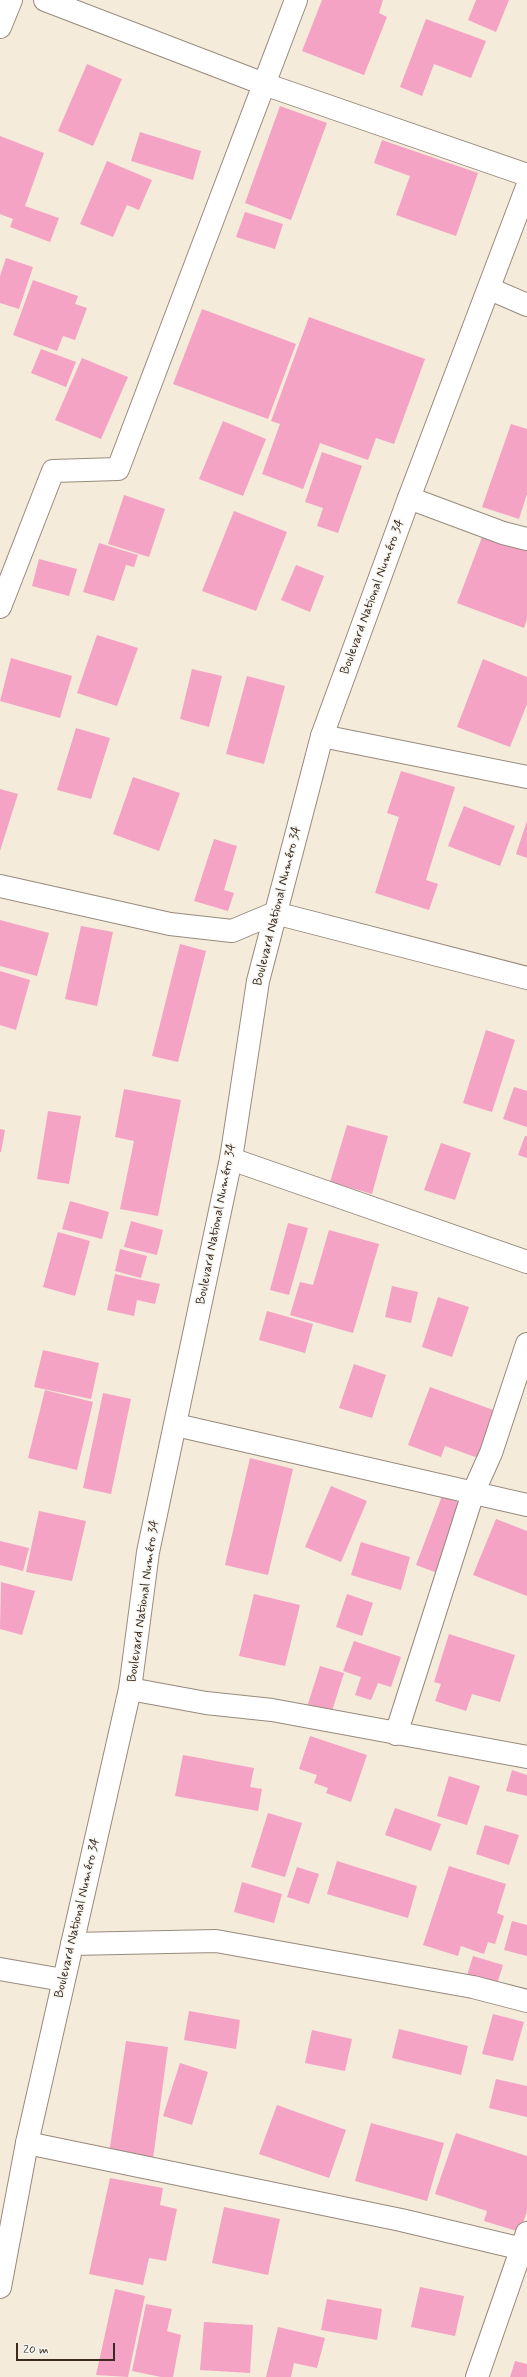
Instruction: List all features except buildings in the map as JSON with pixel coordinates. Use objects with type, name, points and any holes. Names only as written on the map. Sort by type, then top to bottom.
[{"type":"street","points":[[0,27],[10,0]]},
{"type":"street","points":[[45,0],[264,84],[527,175]]},
{"type":"street","points":[[0,607],[53,471],[118,469],[296,0]]},
{"type":"street","name":"Boulevard National Numéro 34","points":[[0,2287],[27,2143],[130,1689],[148,1552],[232,1158],[258,981],[275,913],[322,736],[409,498],[490,289],[527,187]]},
{"type":"street","points":[[490,289],[527,305]]},
{"type":"street","points":[[409,498],[503,533],[527,539]]},
{"type":"street","points":[[322,736],[527,777]]},
{"type":"street","points":[[0,886],[170,924],[232,931],[275,913],[527,978]]},
{"type":"street","points":[[232,1158],[527,1262]]},
{"type":"street","points":[[396,1734],[473,1493],[491,1453],[527,1344]]},
{"type":"street","points":[[176,1425],[527,1505]]},
{"type":"street","points":[[130,1689],[206,1703],[272,1710],[527,1757]]},
{"type":"street","points":[[72,1944],[216,1941],[473,1987],[527,2001]]},
{"type":"street","points":[[0,1969],[63,1980]]},
{"type":"street","points":[[27,2143],[525,2244],[477,2377]]}]
